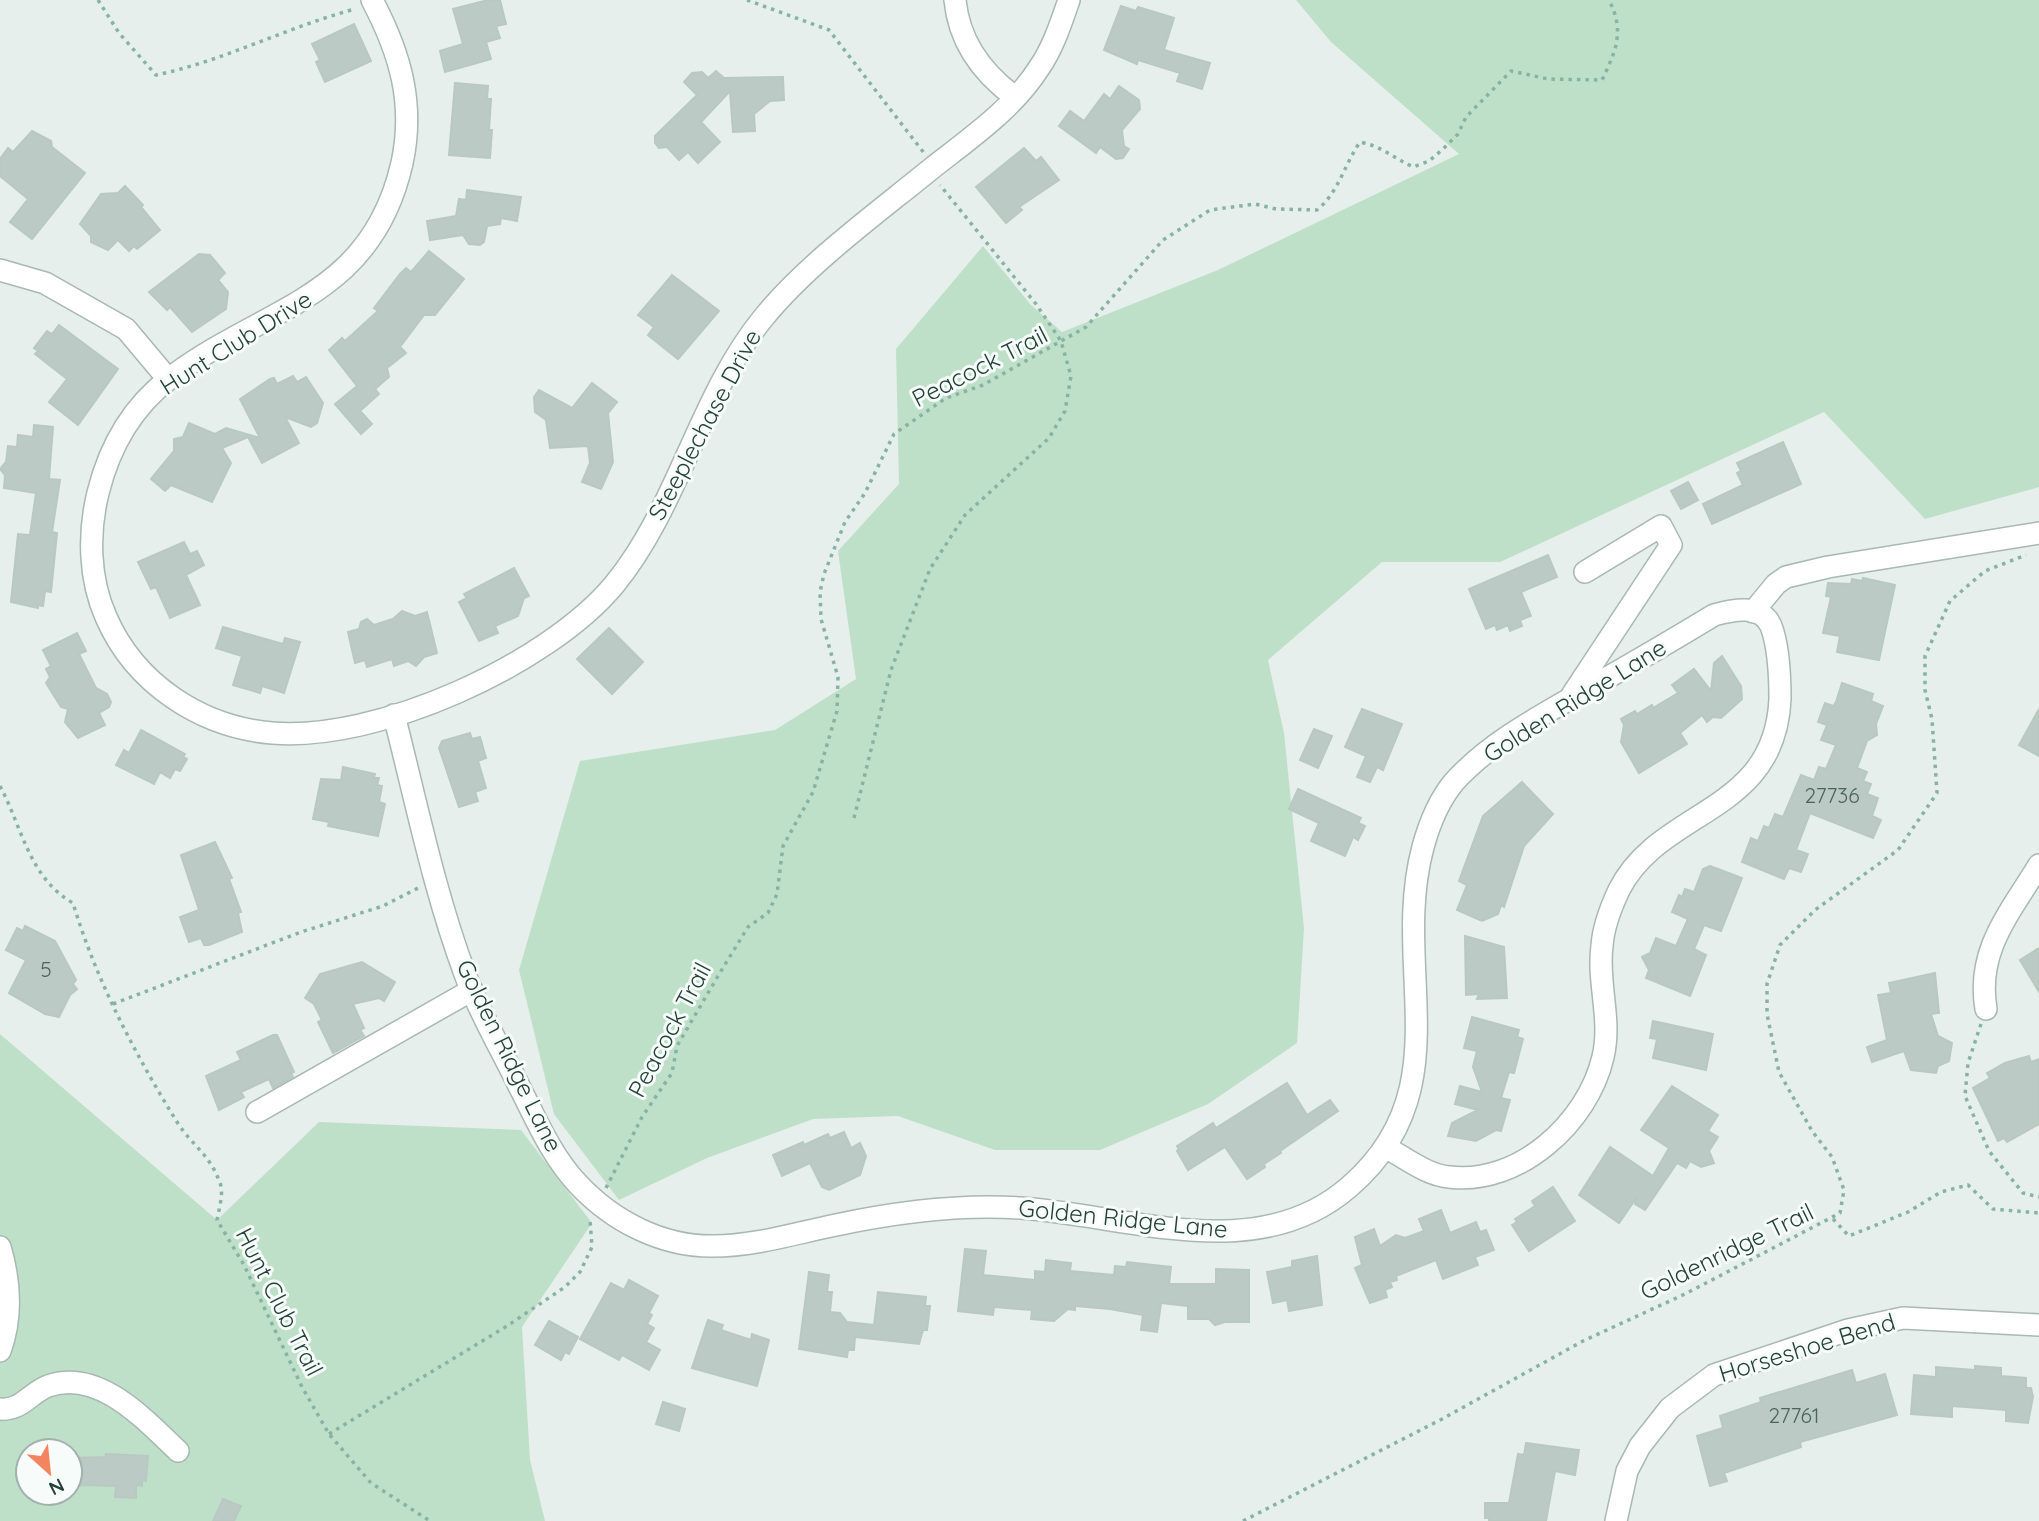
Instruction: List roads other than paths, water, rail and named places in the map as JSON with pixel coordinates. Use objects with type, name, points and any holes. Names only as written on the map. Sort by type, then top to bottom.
[{"type":"street","points":[[955,0],[964,39],[984,69],[1014,97]]},
{"type":"street","name":"Steeplechase Drive","points":[[394,715],[483,682],[528,657],[578,622],[616,583],[650,527],[727,374],[764,317],[838,245],[979,131],[1014,97],[1039,69],[1060,27],[1069,0]]},
{"type":"street","name":"Hunt Club Drive","points":[[373,2],[393,40],[404,76],[407,108],[406,143],[385,214],[352,261],[329,282],[298,305],[247,331],[168,379],[129,419],[105,462],[90,523],[94,575],[105,616],[123,647],[148,677],[174,701],[217,722],[276,734],[352,726],[394,715]]},
{"type":"street","points":[[0,270],[45,283],[126,328],[168,379]]},
{"type":"street","points":[[1569,700],[1671,545],[1661,526],[1585,572]]},
{"type":"street","points":[[1387,1149],[1430,1172],[1478,1179],[1517,1164],[1559,1135],[1586,1100],[1603,1057],[1607,1021],[1602,946],[1619,891],[1633,869],[1665,841],[1742,787],[1761,764],[1779,724],[1780,685],[1772,631],[1763,617],[1754,612],[1776,584],[1786,577],[1828,567],[2039,533]]},
{"type":"street","name":"Golden Ridge Lane","points":[[394,715],[437,877],[472,990],[545,1136],[562,1164],[598,1202],[639,1231],[710,1247],[754,1243],[914,1210],[980,1206],[1041,1210],[1141,1226],[1242,1231],[1278,1225],[1307,1214],[1347,1189],[1387,1149],[1415,1079],[1418,1036],[1412,933],[1415,877],[1428,827],[1451,786],[1493,746],[1714,615],[1736,609],[1754,612]]},
{"type":"street","points":[[1986,1009],[1981,984],[1985,960],[2039,865]]},
{"type":"street","points":[[257,1112],[472,990]]},
{"type":"street","points":[[0,1247],[9,1277],[5,1337],[0,1351]]},
{"type":"street","name":"Horseshoe Bend","points":[[1616,1521],[1627,1471],[1640,1446],[1670,1408],[1714,1375],[1848,1330],[1903,1318],[2039,1325]]},
{"type":"street","points":[[0,1409],[20,1405],[46,1386],[65,1382],[92,1385],[116,1397],[178,1451]]}]
